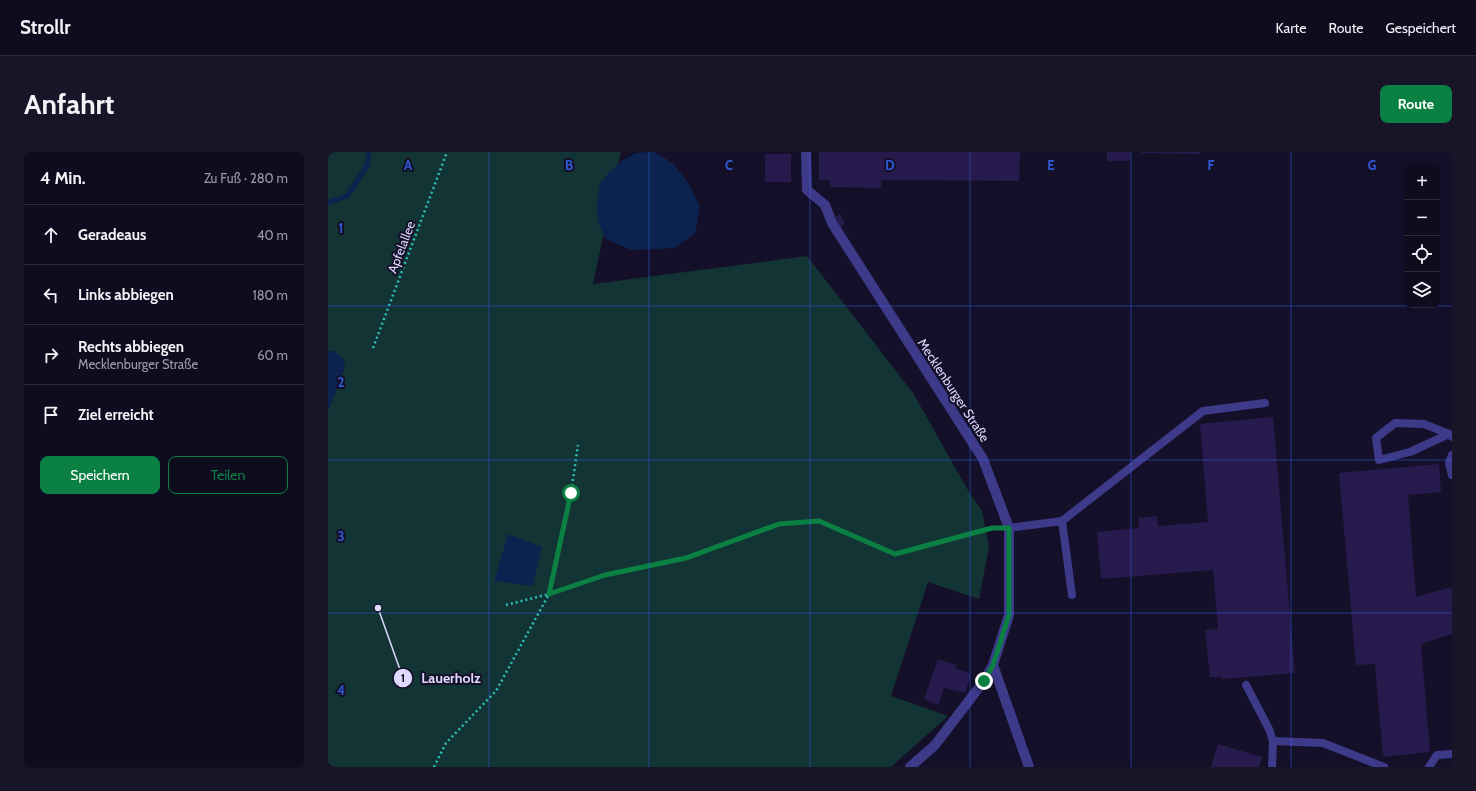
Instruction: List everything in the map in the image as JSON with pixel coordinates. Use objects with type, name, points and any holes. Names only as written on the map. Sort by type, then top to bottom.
[{"type":"street","name":"Mecklenburger Straße","points":[[806,152],[807,190],[825,205],[832,223],[983,459],[1009,528],[1009,615],[993,665],[984,681],[935,745],[910,767]]},
{"type":"street","points":[[993,665],[1029,767]]},
{"type":"lane","points":[[1009,528],[1062,521],[1203,411],[1265,403]]},
{"type":"lane","points":[[1395,423],[1424,424],[1451,436],[1410,452],[1378,460],[1376,438],[1395,423]]},
{"type":"lane","points":[[1452,455],[1449,463],[1452,475]]},
{"type":"lane","points":[[1062,521],[1072,595]]},
{"type":"lane","points":[[1246,685],[1269,729],[1273,741],[1272,767]]},
{"type":"lane","points":[[1273,741],[1323,743],[1384,767]]},
{"type":"lane","points":[[1429,767],[1437,755],[1452,754]]},
{"type":"path","name":"Apfelallee","points":[[373,348],[447,152]]},
{"type":"path","points":[[434,767],[446,743],[496,691],[549,594],[571,493],[578,445]]},
{"type":"path","points":[[506,605],[549,594],[605,575],[686,558],[779,524],[819,521],[895,554],[992,528],[1009,528]]},
{"type":"green space","points":[[328,152],[621,152],[593,284],[807,256],[913,393],[969,492],[982,511],[989,547],[979,599],[928,582],[891,696],[948,716],[891,767],[328,767],[328,411],[345,367],[335,352],[328,351]]},
{"type":"water","points":[[655,152],[674,164],[690,186],[700,207],[695,233],[675,248],[632,250],[605,238],[599,225],[596,208],[600,184],[608,173],[623,160],[636,153]]},
{"type":"water","points":[[328,351],[335,352],[343,358],[345,367],[328,411]]},
{"type":"water","points":[[508,534],[542,547],[533,586],[494,581]]},
{"type":"building","points":[[819,152],[1020,152],[1019,181],[881,180],[881,188],[830,187],[830,180],[819,180]]},
{"type":"building","points":[[1107,152],[1130,152],[1130,161],[1107,161]]},
{"type":"building","points":[[1200,152],[1200,154],[1141,153]]},
{"type":"building","points":[[765,154],[791,154],[791,182],[765,182]]},
{"type":"building","points":[[840,214],[845,224],[838,228],[833,218]]},
{"type":"building","points":[[1273,417],[1295,673],[1222,679],[1222,677],[1210,677],[1205,630],[1218,629],[1213,570],[1101,579],[1097,532],[1139,528],[1138,518],[1157,516],[1158,526],[1208,522],[1200,424]]},
{"type":"building","points":[[1439,464],[1441,492],[1408,495],[1416,597],[1452,587],[1452,634],[1421,644],[1430,752],[1383,757],[1375,664],[1356,665],[1339,473]]},
{"type":"building","points":[[938,659],[956,665],[955,668],[971,674],[965,693],[944,688],[938,705],[924,699]]},
{"type":"building","points":[[1218,744],[1262,757],[1259,767],[1211,767]]},
{"type":"waterway","points":[[328,202],[347,196],[367,166],[369,152]]},
{"type":"place","name":"Lauerholz","points":[[378,608]]},
{"type":"route","points":[[571,493],[549,594],[605,575],[686,558],[779,524],[819,521],[895,554],[992,528],[1009,528],[1009,615],[993,665],[984,681]]}]
